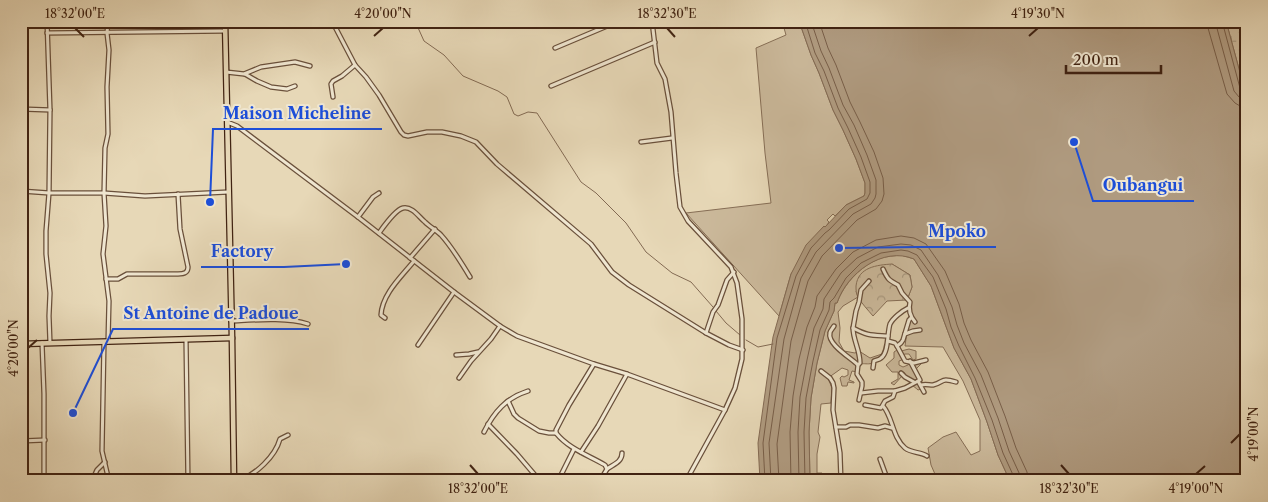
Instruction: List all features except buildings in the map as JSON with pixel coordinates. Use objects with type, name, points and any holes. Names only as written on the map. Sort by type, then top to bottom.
[{"type":"main road","points":[[224,21],[234,481]]},
{"type":"main road","points":[[21,344],[232,338]]},
{"type":"street","points":[[47,21],[50,110],[46,254],[50,293],[50,343]]},
{"type":"street","points":[[108,21],[108,134],[105,148],[104,193],[106,226],[103,254],[109,301],[102,451],[109,481]]},
{"type":"street","points":[[332,21],[355,65],[370,83],[404,135],[442,132],[462,136],[476,142],[497,164],[591,244],[612,272],[650,299],[706,334],[743,350]]},
{"type":"street","points":[[555,48],[619,21]]},
{"type":"street","points":[[652,21],[657,63],[665,79],[670,112],[680,207],[688,220],[728,262],[734,272],[738,284],[742,319],[743,350],[738,379],[725,410],[686,481]]},
{"type":"street","points":[[47,33],[225,31]]},
{"type":"street","points":[[551,86],[655,42]]},
{"type":"street","points":[[244,74],[261,67],[295,62],[310,66]]},
{"type":"street","points":[[333,97],[331,84],[333,81],[355,65]]},
{"type":"street","points":[[225,72],[244,74],[271,87],[287,88],[295,86]]},
{"type":"street","points":[[21,109],[50,110]]},
{"type":"street","points":[[226,122],[237,126],[454,292],[500,326],[517,336],[725,410]]},
{"type":"street","points":[[641,142],[672,138]]},
{"type":"street","points":[[21,191],[145,196],[228,192]]},
{"type":"street","points":[[358,217],[379,193]]},
{"type":"street","points":[[106,279],[118,279],[127,274],[184,274],[187,271],[188,267],[180,229],[178,194]]},
{"type":"street","points":[[379,233],[398,211],[402,208],[408,208],[440,234],[454,250],[470,277]]},
{"type":"street","points":[[410,258],[435,229]]},
{"type":"street","points":[[385,318],[382,315],[382,310],[389,293],[414,261]]},
{"type":"street","points":[[873,368],[874,361],[883,355],[891,323],[908,308],[910,302],[898,285],[893,284],[886,278],[883,269]]},
{"type":"street","points":[[706,334],[727,280],[734,272]]},
{"type":"street","points":[[859,400],[862,382],[857,374],[860,356],[853,328],[861,290],[869,282]]},
{"type":"street","points":[[418,345],[454,292]]},
{"type":"street","points":[[908,308],[911,318],[915,322]]},
{"type":"street","points":[[898,346],[902,343],[911,318]]},
{"type":"street","points":[[231,321],[274,320],[308,324]]},
{"type":"street","points":[[459,378],[491,340],[500,326]]},
{"type":"street","points":[[834,326],[830,333],[832,342],[858,365]]},
{"type":"street","points":[[853,328],[874,336],[888,336]]},
{"type":"street","points":[[905,334],[920,330]]},
{"type":"street","points":[[186,340],[188,481]]},
{"type":"street","points":[[888,341],[898,346],[905,361],[914,363],[926,360]]},
{"type":"street","points":[[42,343],[44,481]]},
{"type":"street","points":[[456,355],[479,352]]},
{"type":"street","points":[[861,393],[895,391],[917,382],[920,380],[910,361]]},
{"type":"street","points":[[556,433],[594,364]]},
{"type":"street","points":[[821,371],[830,378],[834,388],[833,410],[840,453],[841,481]]},
{"type":"street","points":[[901,373],[921,385],[924,392]]},
{"type":"street","points":[[581,452],[627,374]]},
{"type":"street","points":[[921,385],[936,384],[947,379],[956,382]]},
{"type":"street","points":[[484,432],[495,413],[508,401],[528,390]]},
{"type":"street","points":[[864,405],[881,408],[885,401],[893,397],[895,391]]},
{"type":"street","points":[[508,401],[518,418],[544,432],[556,433],[574,449],[605,465],[607,469]]},
{"type":"street","points":[[883,406],[892,428],[905,448],[927,456]]},
{"type":"street","points":[[488,424],[540,481]]},
{"type":"street","points":[[836,427],[859,425],[892,428]]},
{"type":"street","points":[[239,481],[246,478],[262,465],[277,449],[280,439],[288,435]]},
{"type":"street","points":[[21,441],[44,440]]},
{"type":"street","points":[[558,481],[574,449]]},
{"type":"street","points":[[600,481],[607,469],[620,461],[622,453]]},
{"type":"street","points":[[880,460],[888,481]]},
{"type":"street","points":[[92,481],[97,470],[105,462]]},
{"type":"green space","points":[[782,21],[799,21],[833,110],[856,159],[865,183],[865,193],[864,196],[846,205],[835,216],[833,214],[827,220],[829,222],[825,228],[824,226],[791,274],[779,316],[686,213],[771,203],[756,48],[786,35]]},
{"type":"green space","points":[[1226,21],[1247,21],[1247,121],[1245,124],[1245,91]]},
{"type":"green space","points":[[901,255],[914,259],[931,286],[954,348],[971,379],[998,455],[1010,481],[938,481],[931,465],[928,448],[943,437],[956,432],[971,455],[980,451],[980,420],[963,381],[943,347],[905,346],[911,302],[907,300],[912,287],[910,275],[892,264],[856,291],[858,297],[843,306],[838,312],[839,342],[844,351],[855,353],[859,351],[870,358],[882,354],[876,362],[860,364],[857,372],[852,371],[849,380],[854,383],[848,382],[847,386],[842,386],[840,378],[848,375],[848,370],[842,368],[828,378],[832,388],[831,403],[821,404],[818,432],[820,437],[817,454],[817,473],[822,473],[821,481],[810,481],[809,432],[811,398],[825,331],[834,311],[835,303],[837,303],[844,289],[854,276],[867,265],[881,258]]},
{"type":"green space","points":[[892,264],[910,275],[912,287],[907,300],[887,301],[873,316],[857,296],[856,286],[858,280],[860,275],[869,268]]},
{"type":"green space","points":[[900,348],[901,351],[909,349],[916,351],[916,359],[913,360],[909,354],[905,354],[903,355],[904,359],[899,361],[899,365],[903,367],[910,362],[921,362],[915,371],[921,389],[918,390],[909,383],[904,372],[901,372],[902,376],[894,385],[891,383],[898,379],[898,372],[892,372],[886,365],[894,358],[894,352]]},
{"type":"water","points":[[799,21],[1226,21],[1245,91],[1245,123],[1247,123],[1247,481],[1010,481],[998,455],[971,379],[954,348],[931,286],[914,259],[890,256],[868,265],[849,282],[837,303],[835,303],[834,311],[825,331],[811,398],[809,432],[810,481],[760,481],[758,443],[773,337],[791,274],[806,245],[846,205],[864,196],[865,193],[865,183],[856,159],[833,110]]},
{"type":"waterway","points":[[415,21],[424,41],[444,55],[463,76],[498,91],[507,97],[514,114],[518,116],[528,112],[537,113],[581,182],[596,193],[626,223],[646,252],[672,273],[691,282],[713,307]]},
{"type":"waterway","points":[[716,311],[740,335]]},
{"type":"waterway","points":[[746,340],[758,347],[773,344]]},
{"type":"place","name":"Oubangui","points":[[1074,142]]},
{"type":"place","name":"Maison Micheline","points":[[210,202]]},
{"type":"place","name":"Mpoko","points":[[839,248]]},
{"type":"place","name":"Factory","points":[[346,264]]},
{"type":"place","name":"St Antoine de Padoue","points":[[73,413]]}]
